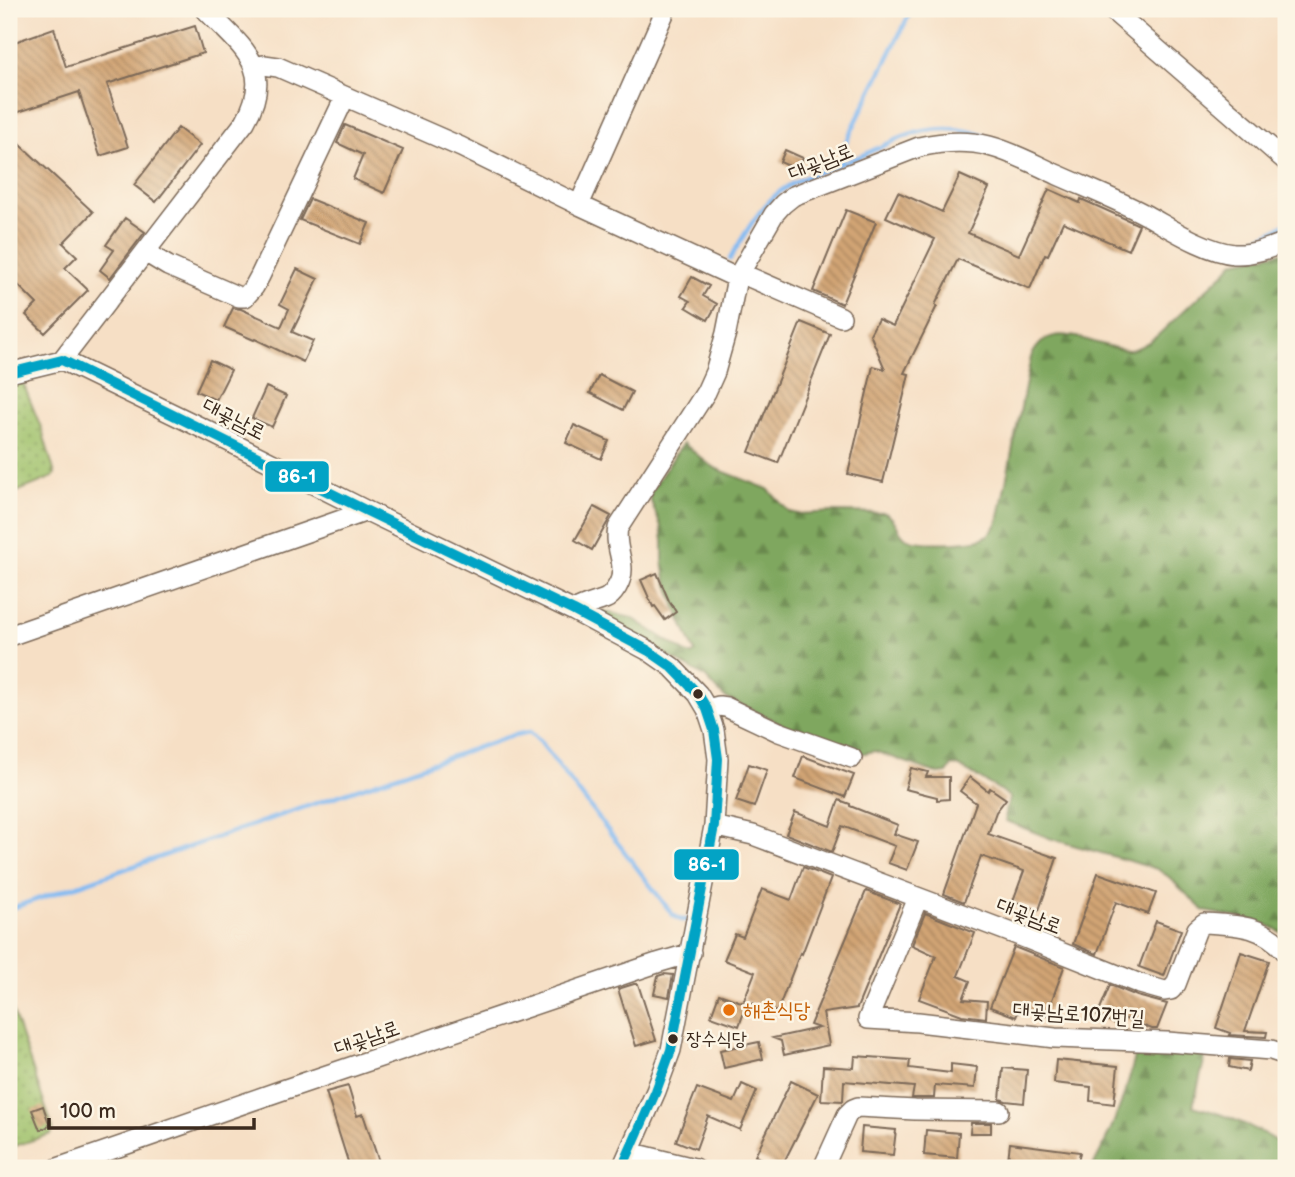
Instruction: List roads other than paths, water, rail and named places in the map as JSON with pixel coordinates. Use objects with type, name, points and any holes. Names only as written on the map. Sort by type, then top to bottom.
[{"type":"street","points":[[9,373],[62,360],[245,122],[252,109],[258,79],[255,67],[244,50],[205,9]]},
{"type":"street","points":[[579,205],[666,9]]},
{"type":"street","points":[[1111,9],[1286,161]]},
{"type":"street","points":[[255,67],[278,67],[461,147],[579,205],[738,276],[841,317]]},
{"type":"street","points":[[145,252],[168,266],[239,298],[244,297],[260,276],[345,97]]},
{"type":"street","name":"대곶남로","points":[[574,611],[607,598],[618,585],[623,568],[616,536],[618,528],[706,392],[715,372],[726,333],[738,276],[774,214],[793,197],[919,147],[937,143],[980,145],[1013,155],[1222,252],[1251,253],[1286,242]]},
{"type":"street","name":"대곶남로","points":[[62,360],[574,611],[649,651],[672,667],[698,694],[707,709],[714,730],[718,759],[715,826],[671,1050],[625,1160]]},
{"type":"street","points":[[9,636],[367,511]]},
{"type":"street","points":[[707,709],[726,707],[779,732],[852,758]]},
{"type":"street","name":"대곶남로","points":[[715,826],[753,835],[1140,984],[1165,991],[1171,990],[1176,984],[1197,929],[1204,923],[1249,927],[1265,933],[1286,952]]},
{"type":"street","name":"대곶남로107번길","points":[[918,898],[868,1019],[1055,1038],[1167,1042],[1271,1050],[1286,1055]]},
{"type":"street","name":"대곶남로","points":[[58,1168],[691,953]]},
{"type":"street","points":[[823,1168],[847,1115],[858,1107],[999,1111]]},
{"type":"street","points":[[625,1160],[694,1168]]},
{"type":"waterway","points":[[840,164],[845,144],[912,9]]},
{"type":"waterway","points":[[1098,9],[1106,16]]},
{"type":"waterway","points":[[730,259],[763,208],[795,182],[921,132],[958,130],[984,136]]},
{"type":"waterway","points":[[1225,243],[1257,238],[1286,223]]},
{"type":"waterway","points":[[9,909],[514,735],[530,732],[673,915],[687,920]]},
{"type":"place","name":"해촌식당","points":[[729,1010]]},
{"type":"place","name":"장수식당","points":[[673,1039]]}]
